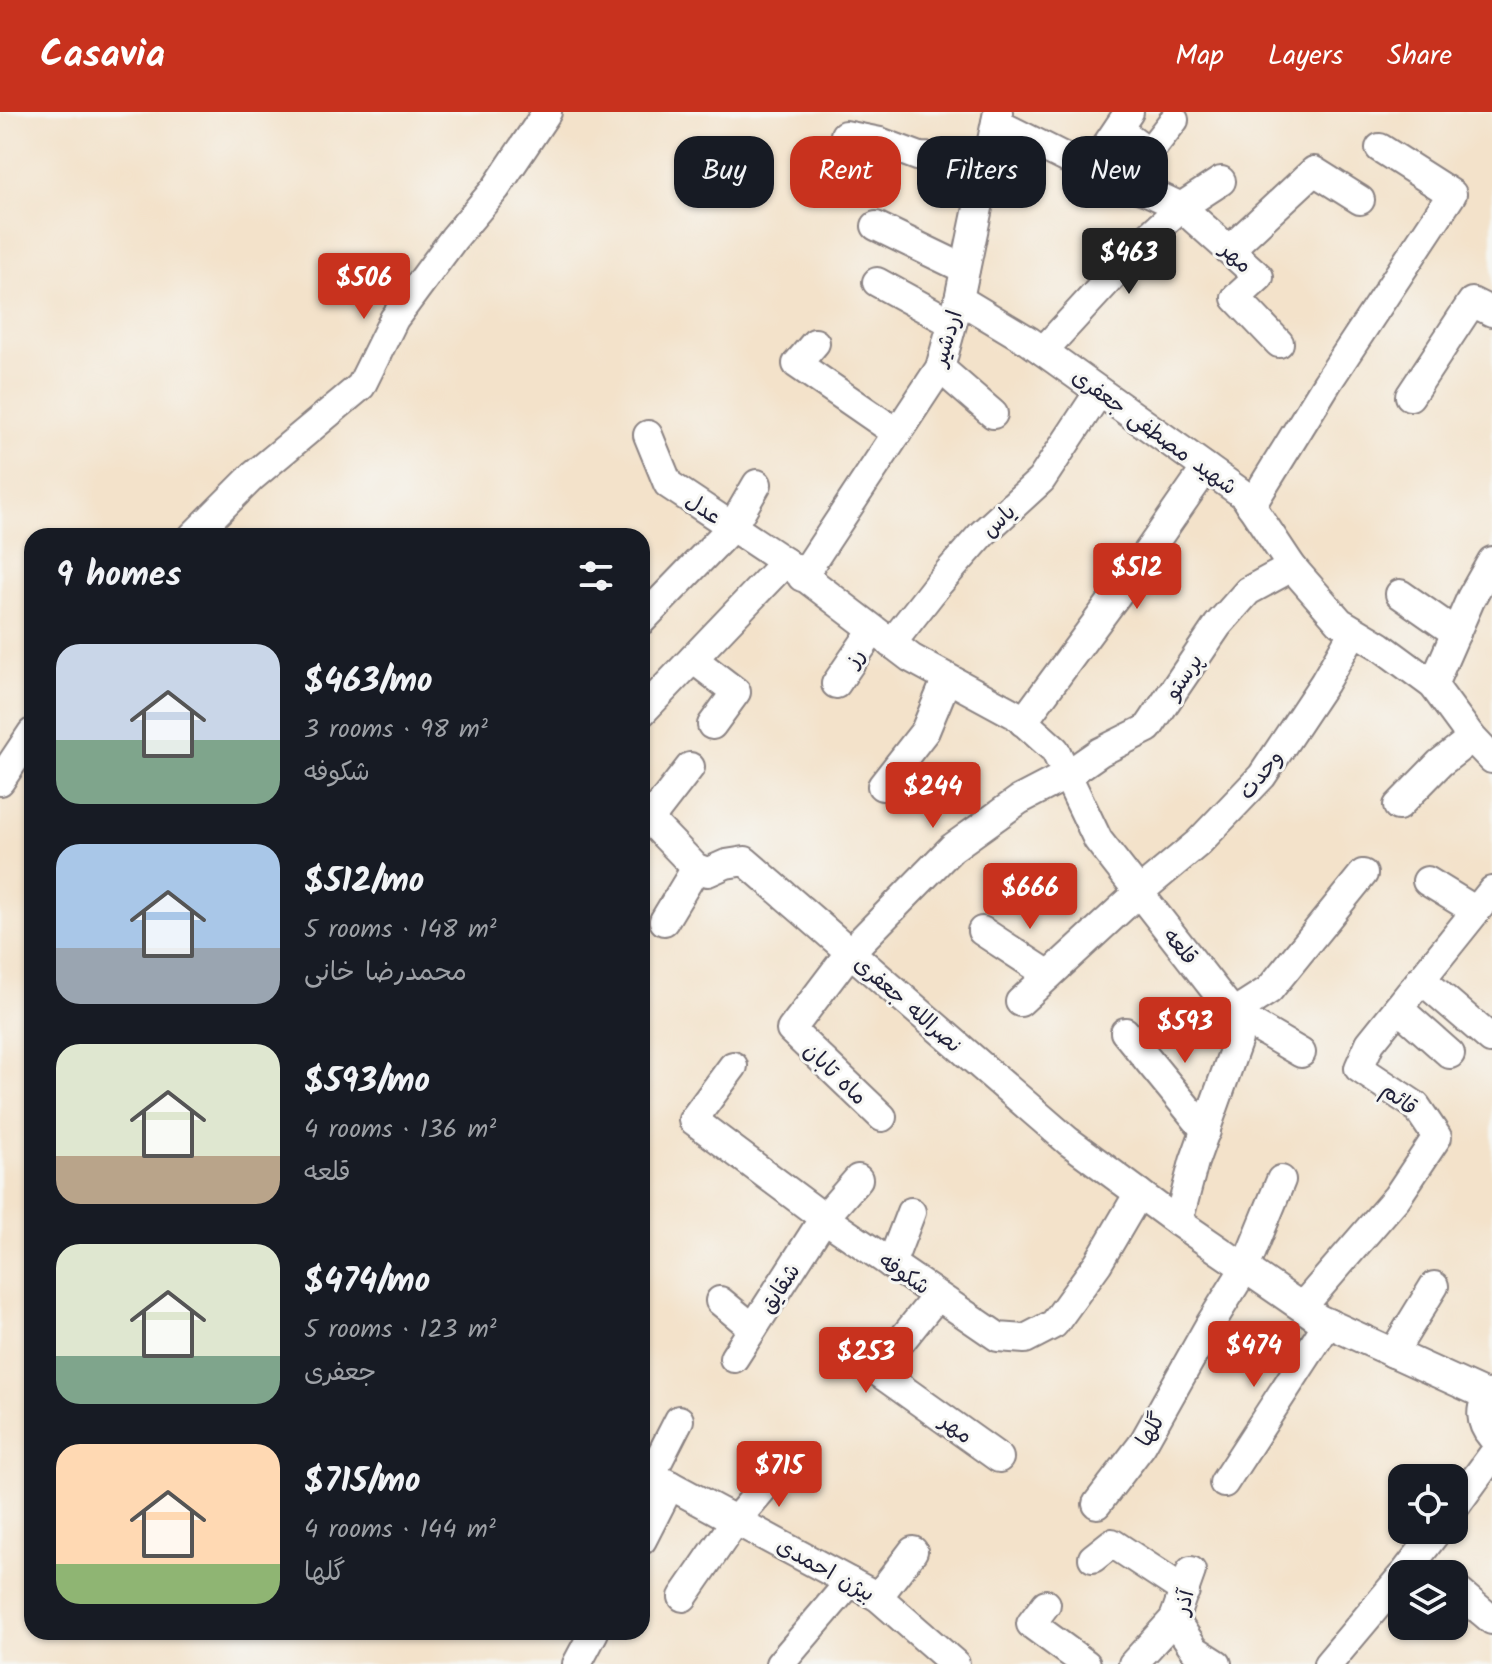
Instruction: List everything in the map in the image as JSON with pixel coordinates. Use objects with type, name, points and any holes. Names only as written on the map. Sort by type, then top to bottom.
[{"type":"street","points":[[201,528],[252,477],[361,386],[394,319],[454,238],[496,188],[547,112]]},
{"type":"street","points":[[997,118],[1062,154]]},
{"type":"street","points":[[1124,120],[1149,152],[1174,120]]},
{"type":"street","points":[[845,135],[880,142],[917,156]]},
{"type":"street","points":[[1251,506],[1327,383],[1452,194],[1380,148]]},
{"type":"street","points":[[1229,250],[1314,171],[1360,200]]},
{"type":"street","points":[[1043,351],[1149,236],[1181,207],[1221,181]]},
{"type":"street","points":[[1168,201],[1181,207]]},
{"type":"street","name":"مهر","points":[[1181,207],[1259,277],[1236,298],[1279,343]]},
{"type":"street","name":"اردشیر","points":[[650,704],[693,659],[794,569],[897,433],[940,368],[978,208]]},
{"type":"street","points":[[876,226],[965,269]]},
{"type":"street","name":"شهید مصطفی جعفری","points":[[877,282],[955,311],[1043,351],[1244,495],[1292,567],[1340,622],[1433,685],[1472,738],[1492,759]]},
{"type":"street","points":[[1410,396],[1472,302],[1492,312]]},
{"type":"street","points":[[815,343],[797,364],[897,433]]},
{"type":"street","points":[[940,368],[993,414]]},
{"type":"street","name":"یاس","points":[[882,637],[938,584],[982,534],[1041,480],[1099,392]]},
{"type":"street","name":"عدل","points":[[648,435],[668,484],[794,569]]},
{"type":"street","points":[[1023,722],[1206,468]]},
{"type":"street","points":[[650,612],[732,527],[757,484]]},
{"type":"street","points":[[1433,685],[1492,561]]},
{"type":"street","name":"پرستو","points":[[850,952],[952,848],[1019,800],[1067,775],[1100,752],[1148,728],[1218,625],[1248,591],[1292,567]]},
{"type":"street","name":"قلعه","points":[[794,569],[911,658],[1016,715],[1055,750],[1098,840],[1233,1013]]},
{"type":"street","points":[[1400,594],[1456,633]]},
{"type":"street","name":"وحدت","points":[[1020,1002],[1138,893],[1198,843],[1262,776],[1324,683],[1354,631]]},
{"type":"street","name":"رز","points":[[836,684],[882,637]]},
{"type":"street","points":[[693,659],[736,692],[712,725]]},
{"type":"street","points":[[882,786],[925,731],[947,678]]},
{"type":"street","points":[[1398,806],[1440,763],[1472,738]]},
{"type":"street","points":[[0,781],[24,745]]},
{"type":"street","points":[[650,812],[690,767]]},
{"type":"street","points":[[650,820],[696,868],[664,921]]},
{"type":"street","name":"نصرالله جعفری","points":[[696,868],[708,872],[726,864],[745,861],[1068,1141],[1178,1222]]},
{"type":"street","points":[[1233,1013],[1269,990],[1363,874]]},
{"type":"street","points":[[1427,881],[1484,901]]},
{"type":"street","name":"قائم","points":[[1302,1307],[1397,1197],[1437,1137],[1416,1106],[1359,1068],[1370,1043],[1484,901]]},
{"type":"street","points":[[982,931],[1049,975]]},
{"type":"street","name":"ماه تابان","points":[[850,952],[791,1030],[882,1117]]},
{"type":"street","points":[[1421,979],[1491,1039]]},
{"type":"street","points":[[1398,1008],[1450,1054]]},
{"type":"street","points":[[1233,1013],[1301,1053]]},
{"type":"street","points":[[1233,1013],[1238,1039],[1178,1222],[1328,1323],[1490,1394],[1482,1409],[1483,1423],[1492,1437]]},
{"type":"street","points":[[1125,1032],[1206,1131]]},
{"type":"street","name":"شکوفه","points":[[733,1066],[693,1120],[824,1218],[998,1337],[1025,1339],[1054,1324],[1098,1263],[1139,1193]]},
{"type":"street","name":"شقایق","points":[[734,1358],[824,1218],[858,1179]]},
{"type":"street","name":"گلها","points":[[1097,1504],[1142,1445],[1245,1268],[1281,1180]]},
{"type":"street","points":[[891,1264],[911,1212]]},
{"type":"street","points":[[1393,1353],[1434,1286]]},
{"type":"street","name":"مهر","points":[[937,1296],[877,1371],[999,1458]]},
{"type":"street","points":[[720,1301],[753,1328]]},
{"type":"street","points":[[1224,1483],[1328,1323]]},
{"type":"street","points":[[650,1498],[654,1477],[679,1420]]},
{"type":"street","points":[[1468,1489],[1492,1456]]},
{"type":"street","points":[[683,1597],[736,1520],[783,1465]]},
{"type":"street","name":"بیژن احمدی","points":[[654,1477],[878,1597],[955,1664]]},
{"type":"street","name":"آذر","points":[[1093,1558],[1112,1543],[1188,1581],[1174,1619],[1195,1650],[1216,1664]]},
{"type":"street","points":[[878,1597],[913,1551]]},
{"type":"street","points":[[780,1664],[850,1582]]},
{"type":"street","points":[[1328,1664],[1388,1600]]},
{"type":"street","points":[[1468,1600],[1492,1620]]},
{"type":"street","points":[[1046,1604],[1031,1624],[1086,1664]]},
{"type":"street","points":[[1133,1664],[1174,1619]]},
{"type":"street","points":[[577,1664],[590,1640]]}]
